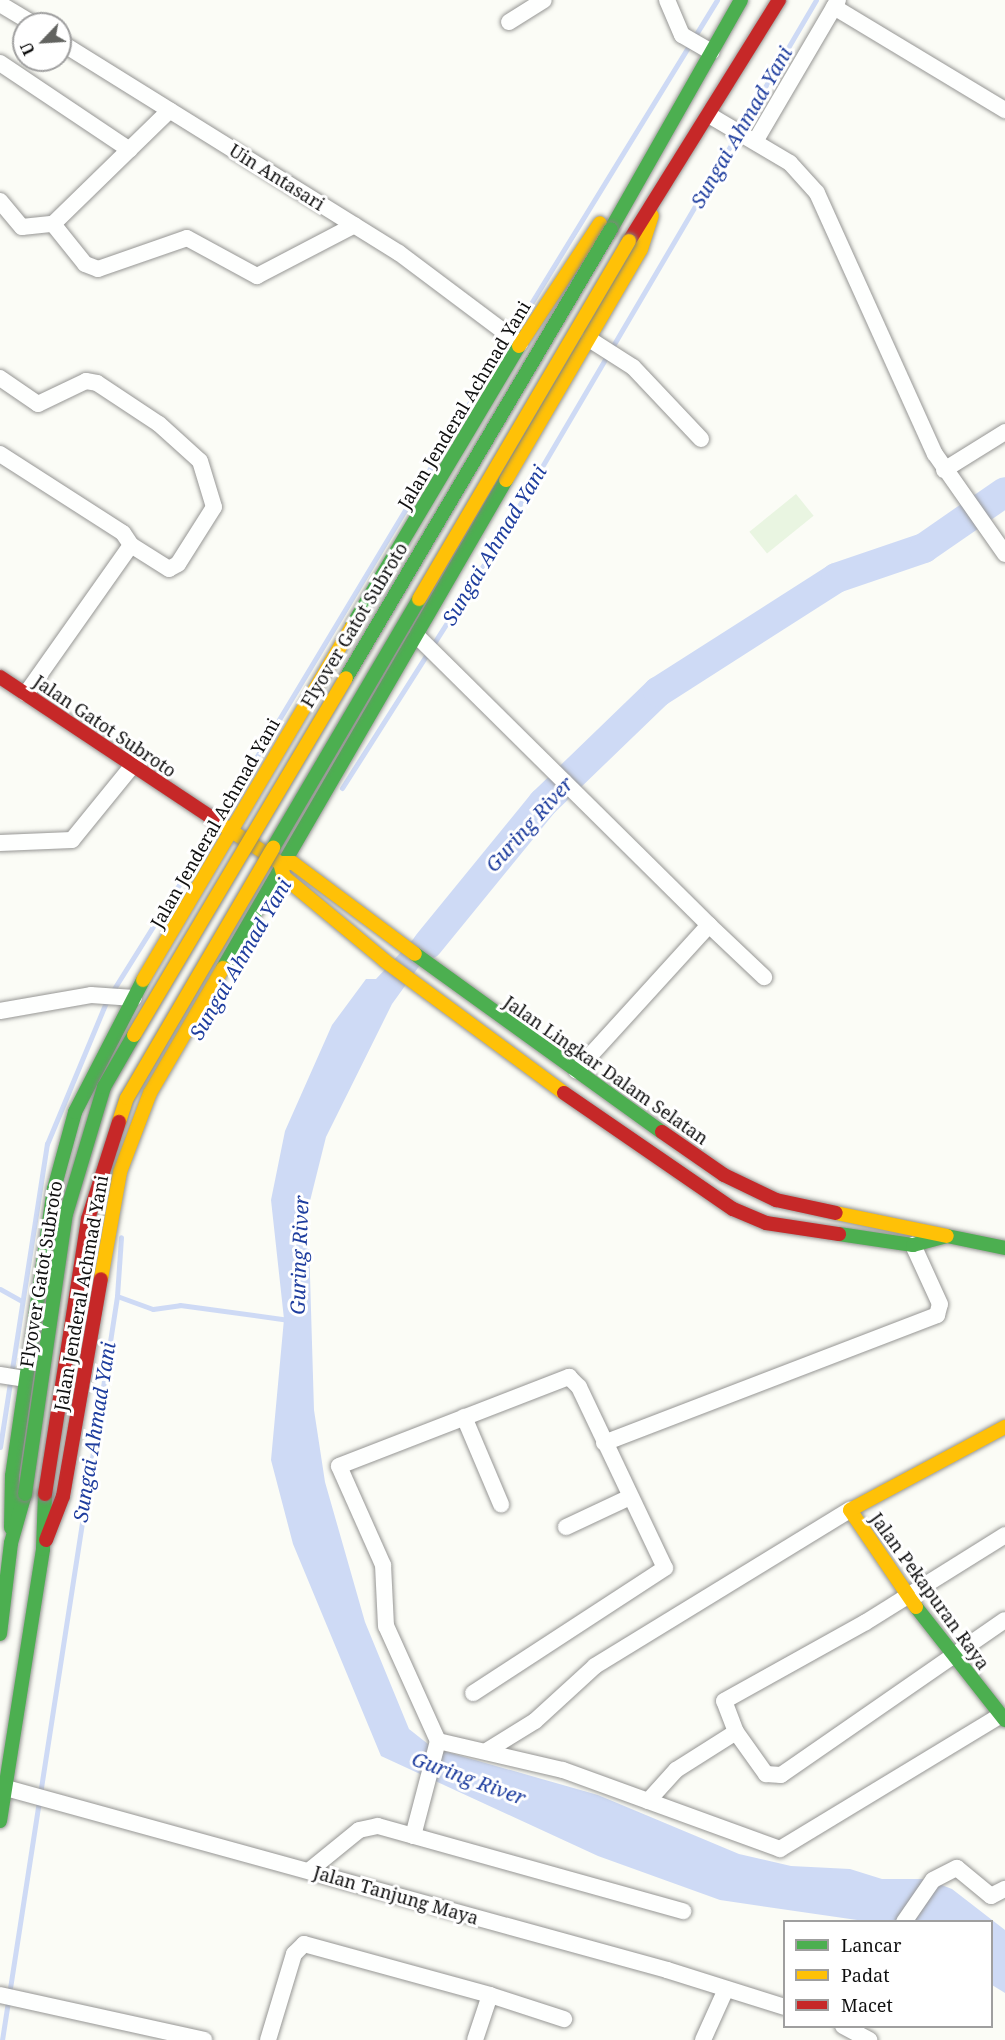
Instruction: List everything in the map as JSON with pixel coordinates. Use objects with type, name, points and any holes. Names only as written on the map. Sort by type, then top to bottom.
[{"type":"main road","name":"Jalan Jenderal Achmad Yani","points":[[610,229],[698,44],[741,0]]},
{"type":"main road","points":[[779,0],[655,207],[641,249],[421,639],[291,846],[286,867],[301,891],[385,961],[508,1055],[733,1209],[766,1223],[913,1245],[947,1236],[1005,1248]]},
{"type":"main road","name":"Jalan Jenderal Achmad Yani","points":[[0,1634],[11,1543],[12,1377],[62,1153],[117,996],[170,938],[228,829],[289,732],[516,342],[629,189]]},
{"type":"main road","name":"Jalan Jenderal Achmad Yani","points":[[0,1821],[13,1790],[20,1699],[43,1549],[45,1494],[88,1219],[127,1098],[629,242],[655,207]]},
{"type":"main road","name":"Flyover Gatot Subroto","points":[[25,1494],[66,1214],[105,1087],[610,229]]},
{"type":"main road","name":"Jalan Gatot Subroto","points":[[0,677],[286,867]]},
{"type":"main road","points":[[289,732],[286,773],[295,784],[309,785],[342,764]]},
{"type":"main road","name":"Jalan Jenderal Achmad Yani","points":[[43,1549],[63,1496],[120,1172],[150,1093],[269,883],[286,867]]},
{"type":"main road","name":"Jalan Lingkar Dalam Selatan","points":[[286,867],[309,874],[427,966],[752,1191],[915,1226],[947,1236]]},
{"type":"main road","points":[[170,938],[201,906],[222,902],[231,916],[218,973]]},
{"type":"main road","points":[[850,1510],[1005,1426]]},
{"type":"main road","name":"Jalan Jenderal Achmad Yani","points":[[11,1543],[25,1494]]},
{"type":"main road","name":"Jalan Pekapuran Raya","points":[[850,1510],[950,1656],[1004,1717]]},
{"type":"main road","points":[[6,1697],[20,1699]]},
{"type":"street","points":[[509,22],[544,0]]},
{"type":"street","points":[[667,0],[698,44]]},
{"type":"street","points":[[0,4],[13,12]]},
{"type":"street","points":[[752,138],[836,4],[1005,110]]},
{"type":"street","name":"Uin Antasari","points":[[72,49],[355,225],[516,342]]},
{"type":"street","points":[[0,63],[130,150]]},
{"type":"street","points":[[0,201],[22,227],[53,224],[170,110]]},
{"type":"street","points":[[709,115],[752,138],[804,173],[817,193],[944,470],[982,528],[1005,554]]},
{"type":"street","points":[[53,224],[85,264],[98,269],[187,238],[257,276],[355,225]]},
{"type":"street","points":[[589,339],[633,367],[701,439]]},
{"type":"street","points":[[0,378],[38,404],[86,381],[97,383],[159,424],[200,461],[214,507],[178,564],[169,569],[131,545],[123,533],[0,454]]},
{"type":"street","points":[[944,470],[1005,432]]},
{"type":"street","points":[[26,694],[131,545]]},
{"type":"street","points":[[421,639],[442,656],[556,778],[764,977]]},
{"type":"street","points":[[0,843],[72,840],[133,765]]},
{"type":"street","points":[[576,1071],[709,925]]},
{"type":"street","points":[[0,1011],[117,996]]},
{"type":"street","points":[[604,1443],[937,1315],[940,1304],[913,1245]]},
{"type":"street","points":[[413,1836],[437,1745],[383,1617],[383,1565],[338,1470],[349,1458],[464,1418],[569,1377],[579,1388],[664,1571],[473,1693]]},
{"type":"street","points":[[464,1418],[501,1504]]},
{"type":"street","points":[[567,1527],[630,1497]]},
{"type":"street","points":[[488,1750],[535,1721],[595,1666],[850,1510]]},
{"type":"street","points":[[1005,1536],[724,1701],[736,1732],[766,1774],[781,1775],[1005,1620]]},
{"type":"street","points":[[437,1745],[488,1750],[648,1801],[780,1849],[1004,1717]]},
{"type":"street","points":[[648,1801],[676,1770],[736,1732]]},
{"type":"street","name":"Jalan Tanjung Maya","points":[[13,1790],[310,1870],[783,2007]]},
{"type":"street","points":[[310,1870],[365,1827],[413,1836],[683,1911]]},
{"type":"street","points":[[905,1920],[933,1880],[962,1868],[989,1895],[1005,1889]]},
{"type":"street","points":[[268,2040],[294,1954],[304,1944],[490,1995],[564,2019]]},
{"type":"street","points":[[703,2040],[726,1989]]},
{"type":"street","points":[[475,2040],[490,1995]]},
{"type":"street","points":[[6,1996],[204,2040]]},
{"type":"street","points":[[847,2028],[869,2040]]},
{"type":"green space","points":[[796,494],[814,516],[767,554],[749,532]]},
{"type":"water","points":[[442,908],[456,915],[392,1004],[326,1137],[308,1209],[314,1410],[325,1482],[365,1622],[409,1729],[433,1748],[598,1795],[739,1854],[791,1866],[850,1869],[882,1879],[926,1879],[952,1889],[992,1920],[857,1920],[720,1900],[598,1856],[381,1756],[293,1544],[271,1460],[284,1319],[271,1200],[285,1131],[332,1025],[366,979],[376,979]]},
{"type":"water","points":[[993,1921],[1005,1930],[1005,1993],[993,1986]]},
{"type":"waterway","name":"Sungai Ahmad Yani","points":[[519,323],[717,0]]},
{"type":"waterway","name":"Sungai Ahmad Yani","points":[[342,788],[496,545],[816,0]]},
{"type":"waterway","name":"Sungai Ahmad Yani","points":[[221,816],[482,382]]},
{"type":"waterway","name":"Guring River","points":[[428,944],[543,803],[658,692],[836,578],[924,548],[1005,492]]},
{"type":"waterway","name":"Sungai Ahmad Yani","points":[[112,992],[215,827]]},
{"type":"waterway","name":"Sungai Ahmad Yani","points":[[0,1447],[47,1144],[107,1000]]},
{"type":"waterway","name":"Sungai Ahmad Yani","points":[[2,2040],[117,1296],[121,1237]]},
{"type":"waterway","points":[[0,1289],[22,1301]]},
{"type":"waterway","points":[[117,1296],[153,1309],[180,1305],[289,1320]]},
{"type":"traffic: fast","points":[[611,229],[741,0]]},
{"type":"traffic: fast","points":[[346,678],[611,229]]},
{"type":"traffic: fast","points":[[352,626],[519,346]]},
{"type":"traffic: fast","points":[[223,968],[506,480]]},
{"type":"traffic: fast","points":[[273,848],[419,599]]},
{"type":"traffic: fast","points":[[415,954],[662,1132]]},
{"type":"traffic: fast","points":[[11,1528],[12,1476],[54,1189],[75,1112],[143,980]]},
{"type":"traffic: fast","points":[[25,1494],[66,1214],[104,1087],[134,1035]]},
{"type":"traffic: fast","points":[[839,1234],[913,1245],[947,1236],[1005,1248]]},
{"type":"traffic: fast","points":[[0,1634],[11,1543],[25,1494]]},
{"type":"traffic: fast","points":[[0,1821],[43,1549],[45,1494]]},
{"type":"traffic: fast","points":[[916,1607],[1005,1720]]},
{"type":"traffic: slow","points":[[506,480],[641,249],[652,216]]},
{"type":"traffic: slow","points":[[519,346],[600,223]]},
{"type":"traffic: slow","points":[[419,599],[629,241]]},
{"type":"traffic: slow","points":[[143,980],[352,626]]},
{"type":"traffic: slow","points":[[134,1035],[346,678]]},
{"type":"traffic: slow","points":[[218,822],[280,863],[293,863],[415,954]]},
{"type":"traffic: slow","points":[[119,1122],[127,1098],[273,848]]},
{"type":"traffic: slow","points":[[280,863],[284,877],[385,961],[564,1093]]},
{"type":"traffic: slow","points":[[101,1279],[120,1172],[150,1093],[223,968]]},
{"type":"traffic: slow","points":[[836,1213],[947,1236]]},
{"type":"traffic: slow","points":[[916,1607],[850,1510],[1005,1427]]},
{"type":"traffic: jam","points":[[629,241],[779,0]]},
{"type":"traffic: jam","points":[[0,677],[218,822]]},
{"type":"traffic: jam","points":[[564,1093],[733,1209],[766,1223],[839,1234]]},
{"type":"traffic: jam","points":[[45,1494],[88,1219],[119,1122]]},
{"type":"traffic: jam","points":[[662,1132],[724,1175],[776,1200],[836,1213]]},
{"type":"traffic: jam","points":[[46,1540],[63,1496],[101,1279]]}]
